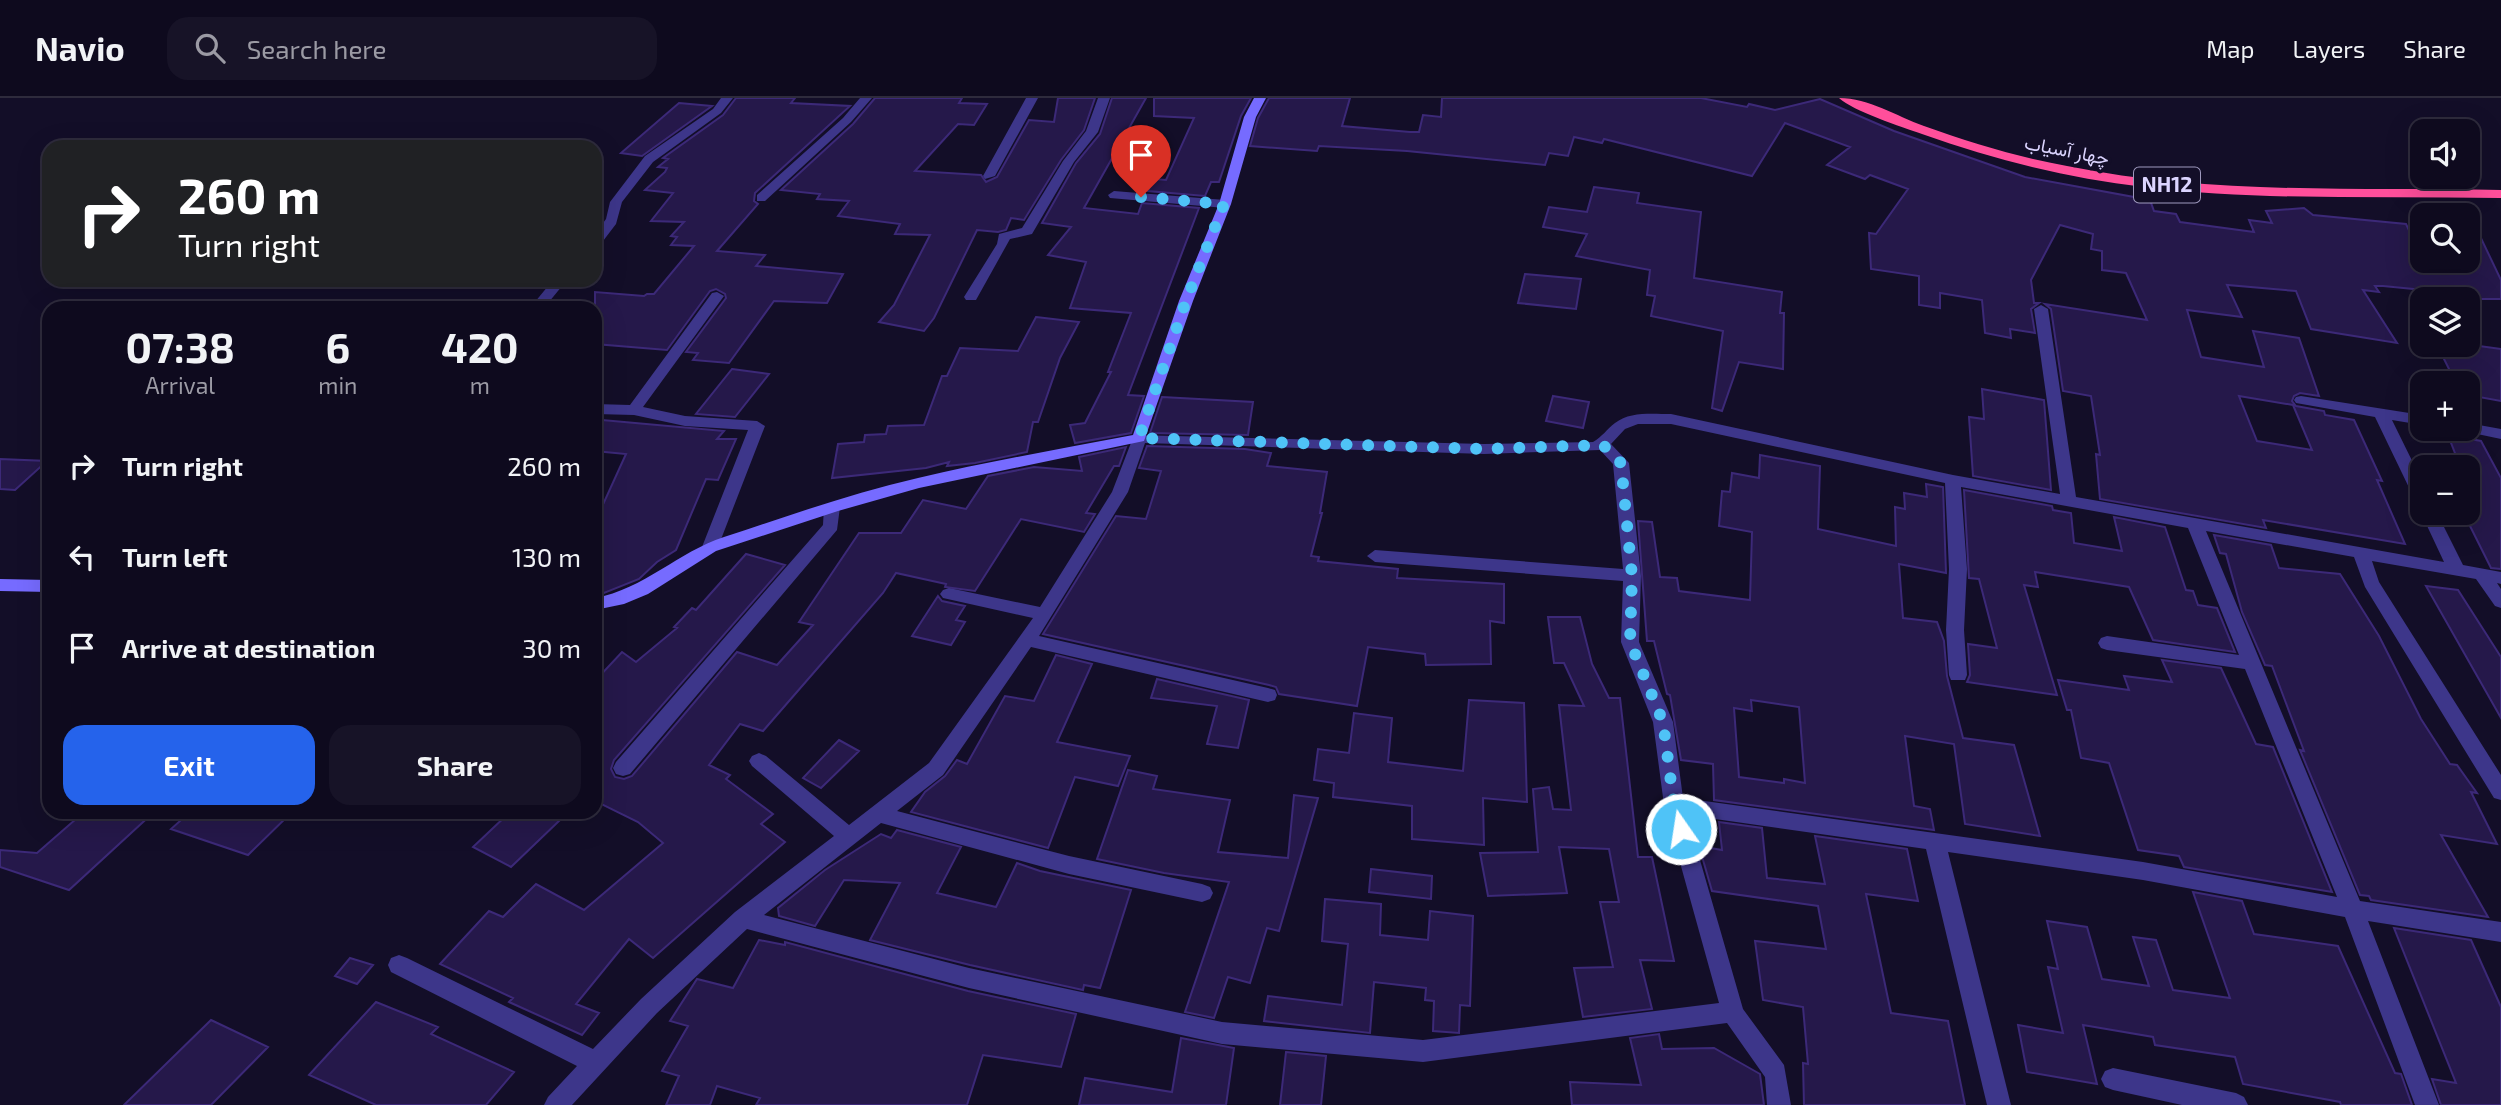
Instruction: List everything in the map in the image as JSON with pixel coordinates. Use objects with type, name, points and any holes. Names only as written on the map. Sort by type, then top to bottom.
[{"type":"highway","name":"چهار آسیاب","points":[[1846,98],[1931,135],[1984,152],[2086,175],[2206,187],[2501,194]]},
{"type":"street","points":[[602,235],[617,212],[616,202],[649,159],[717,111],[727,98]]},
{"type":"street","points":[[761,198],[847,120],[866,98]]},
{"type":"street","points":[[989,176],[1032,98]]},
{"type":"street","points":[[971,297],[1003,244],[1004,237],[1027,231],[1069,162],[1092,132],[1104,98]]},
{"type":"street","points":[[556,1105],[649,1006],[743,919],[847,835],[880,814],[936,769],[1045,614],[1120,492],[1186,301],[1224,204],[1250,117],[1259,98]]},
{"type":"street","points":[[1114,195],[1224,204]]},
{"type":"street","points":[[543,301],[554,287]]},
{"type":"street","points":[[634,410],[717,296]]},
{"type":"street","points":[[2041,309],[2068,502]]},
{"type":"street","points":[[2301,400],[2410,418]]},
{"type":"street","points":[[602,409],[634,410],[685,421],[757,426],[710,547]]},
{"type":"street","points":[[2381,413],[2410,473]]},
{"type":"street","points":[[602,603],[618,600],[642,590],[710,547],[832,507],[931,480],[1139,438],[1484,449],[1603,445],[1621,425],[1639,418],[1671,419],[1953,480],[2501,578]]},
{"type":"street","points":[[2480,430],[2501,433]]},
{"type":"street","points":[[1603,445],[1621,463],[1632,576],[1630,642],[1663,722],[1674,805],[1733,1012],[1745,1033],[1776,1073],[1779,1105]]},
{"type":"street","points":[[1953,480],[1958,569],[1955,630],[1958,675]]},
{"type":"street","points":[[623,768],[831,526],[832,507]]},
{"type":"street","points":[[2195,524],[2353,909],[2427,1105]]},
{"type":"street","points":[[2435,525],[2456,569]]},
{"type":"street","points":[[2361,554],[2371,583],[2501,792]]},
{"type":"street","points":[[1375,556],[1632,576]]},
{"type":"street","points":[[2482,575],[2501,601]]},
{"type":"street","points":[[0,585],[42,586]]},
{"type":"street","points":[[949,594],[1045,614]]},
{"type":"street","points":[[1026,639],[1268,695]]},
{"type":"street","points":[[2107,643],[2252,663]]},
{"type":"street","points":[[759,761],[847,835]]},
{"type":"street","points":[[1674,805],[2143,871],[2353,909],[2501,932]]},
{"type":"street","points":[[880,814],[1069,865],[1202,893]]},
{"type":"street","points":[[1935,843],[1999,1105]]},
{"type":"street","points":[[743,919],[969,978],[1222,1033],[1423,1051],[1733,1012]]},
{"type":"street","points":[[399,965],[596,1063]]},
{"type":"street","points":[[2113,1079],[2236,1105]]},
{"type":"building","points":[[736,98],[795,98],[791,103],[850,106],[755,193],[754,201],[758,204],[717,251],[765,255],[756,266],[843,274],[827,303],[774,301],[729,363],[693,360],[698,353],[686,352],[726,298],[725,294],[716,289],[710,291],[667,350],[602,345],[602,301],[595,301],[595,292],[644,296],[654,294],[694,246],[671,245],[677,237],[671,236],[684,222],[651,221],[673,193],[645,190],[665,172],[667,168],[658,167],[668,159],[663,158],[723,115]]},
{"type":"building","points":[[875,98],[962,98],[959,103],[987,104],[974,125],[958,124],[915,171],[981,175],[986,182],[997,177],[1029,120],[1054,122],[1058,98],[1095,98],[1084,130],[1061,160],[1024,220],[1011,218],[1006,230],[998,232],[977,230],[934,318],[924,331],[879,322],[894,305],[930,235],[895,234],[900,224],[838,216],[849,201],[817,199],[820,194],[781,190],[853,124]]},
{"type":"building","points":[[1112,98],[1146,98],[1084,208],[1138,214],[1142,203],[1199,208],[1128,395],[1144,396],[1131,433],[1075,443],[1070,425],[1085,423],[1111,372],[1108,372],[1131,313],[1070,308],[1086,262],[1048,255],[1071,227],[1042,223],[1076,163],[1100,134]]},
{"type":"building","points":[[1154,98],[1251,98],[1241,116],[1219,182],[1211,182],[1205,196],[1148,191],[1153,179],[1166,180],[1194,118],[1154,116]]},
{"type":"building","points":[[1269,98],[1350,98],[1342,126],[1410,132],[1419,132],[1423,115],[1441,117],[1442,98],[1701,98],[1775,110],[1820,99],[1894,131],[2025,177],[2150,200],[2154,211],[2176,214],[2180,222],[2254,232],[2249,220],[2272,223],[2266,211],[2304,208],[2313,215],[2406,224],[2410,232],[2410,273],[2480,273],[2480,236],[2501,280],[2501,299],[2480,299],[2480,287],[2410,289],[2375,286],[2379,292],[2363,290],[2397,343],[2311,329],[2296,291],[2227,285],[2242,317],[2187,310],[2201,357],[2264,367],[2253,331],[2299,338],[2319,396],[2300,393],[2294,396],[2292,401],[2296,406],[2324,411],[2325,415],[2354,420],[2382,481],[2377,480],[2405,544],[2263,520],[2266,528],[2100,499],[2096,454],[2100,455],[2091,396],[2063,391],[2051,309],[2045,304],[2147,320],[2126,273],[2102,270],[2102,251],[2091,249],[2093,234],[2060,225],[2031,280],[2034,303],[2039,303],[2031,309],[2035,333],[2010,329],[2011,338],[1985,333],[1982,300],[1940,293],[1940,308],[1919,305],[1919,276],[1871,269],[1869,233],[1876,234],[1908,189],[1870,175],[1865,179],[1827,165],[1850,147],[1785,123],[1752,176],[1604,139],[1602,143],[1574,137],[1568,156],[1549,153],[1545,165],[1407,151],[1319,146],[1317,151],[1250,146],[1258,118]],"holes":[[[2239,396],[2293,405],[2312,450],[2257,441]]]},
{"type":"building","points":[[679,103],[712,106],[642,156],[621,153]]},
{"type":"building","points":[[1594,187],[1639,193],[1637,203],[1701,212],[1694,278],[1782,292],[1780,313],[1784,313],[1783,369],[1739,362],[1722,411],[1712,408],[1723,331],[1651,316],[1655,296],[1647,295],[1650,270],[1576,256],[1587,234],[1543,227],[1549,207],[1587,212]]},
{"type":"building","points":[[1525,274],[1581,279],[1576,309],[1518,303]]},
{"type":"building","points":[[1036,317],[1079,322],[1060,358],[1038,422],[1033,422],[1027,452],[975,463],[947,466],[949,462],[926,468],[832,478],[838,444],[864,442],[865,435],[886,434],[888,426],[924,425],[942,376],[947,376],[960,348],[1018,351]]},
{"type":"building","points":[[2480,346],[2501,349],[2501,401],[2480,397],[2480,371],[2450,371],[2443,357],[2480,357]]},
{"type":"building","points":[[732,369],[769,374],[735,417],[696,414]]},
{"type":"building","points":[[1982,389],[2044,400],[2051,490],[1973,476],[1969,417],[1984,419]]},
{"type":"building","points":[[1553,396],[1589,402],[1583,428],[1546,421]]},
{"type":"building","points":[[1162,397],[1253,402],[1248,435],[1150,433]]},
{"type":"building","points":[[602,420],[724,431],[717,439],[736,439],[718,480],[706,479],[676,550],[657,562],[639,579],[604,593],[602,507],[626,454],[602,452]]},
{"type":"building","points":[[2450,441],[2481,441],[2501,478],[2501,569],[2491,568],[2470,525],[2480,525],[2480,455],[2456,455]]},
{"type":"building","points":[[1147,446],[1245,449],[1271,453],[1267,466],[1327,472],[1322,513],[1311,556],[1319,557],[1318,561],[1398,569],[1397,578],[1504,584],[1504,623],[1490,621],[1491,664],[1426,665],[1425,654],[1368,647],[1357,706],[1279,694],[1276,687],[1269,685],[1043,634],[1116,516],[1146,519],[1161,471],[1139,468]]},
{"type":"building","points":[[1126,447],[1119,466],[1114,466],[1086,513],[1095,514],[1084,532],[1021,519],[975,591],[945,587],[946,584],[896,573],[883,593],[763,731],[740,724],[709,765],[730,775],[726,779],[773,814],[761,824],[785,842],[653,958],[629,939],[576,1004],[599,1013],[582,1035],[509,1002],[513,998],[440,964],[489,911],[503,917],[536,884],[584,910],[663,843],[638,822],[602,804],[602,673],[622,652],[636,662],[677,628],[674,627],[692,608],[696,610],[746,554],[785,565],[614,760],[611,769],[615,777],[624,779],[632,776],[737,652],[777,665],[813,625],[799,622],[859,533],[901,533],[923,500],[966,509],[988,476],[1034,467],[1082,471],[1079,457]]},
{"type":"building","points":[[1760,455],[1820,466],[1818,529],[1896,546],[1895,507],[1905,509],[1904,493],[1927,497],[1926,484],[1943,487],[1946,573],[1899,564],[1903,618],[1937,622],[1944,641],[1947,676],[1963,738],[2014,745],[2040,836],[1965,824],[1954,744],[1905,736],[1914,806],[1930,809],[1934,830],[1714,800],[1713,764],[1681,760],[1670,695],[1667,694],[1654,641],[1647,641],[1638,521],[1652,522],[1660,577],[1677,578],[1679,591],[1750,600],[1752,532],[1719,526],[1722,491],[1730,492],[1732,473],[1759,478]],"holes":[[[1751,700],[1799,707],[1805,783],[1739,777],[1734,708],[1752,711]]]},
{"type":"building","points":[[0,459],[42,461],[42,466],[15,490],[0,489]]},
{"type":"building","points":[[1964,490],[2052,506],[2053,510],[2071,513],[2074,543],[2122,551],[2114,517],[2165,527],[2186,590],[2193,591],[2198,605],[2217,608],[2235,652],[2153,640],[2129,587],[2035,572],[2038,587],[2024,585],[2057,695],[1967,682],[1970,675],[1968,644],[1997,648],[1979,579],[1969,578]]},
{"type":"building","points":[[2214,535],[2271,545],[2279,568],[2340,574],[2379,636],[2421,719],[2450,764],[2457,765],[2477,793],[2471,792],[2497,844],[2441,835],[2488,917],[2371,900],[2369,896],[2360,895],[2300,750],[2304,751],[2272,666],[2265,665],[2242,612],[2226,554],[2220,553]]},
{"type":"building","points":[[2426,586],[2458,590],[2501,657],[2501,718]]},
{"type":"building","points":[[938,596],[942,601],[965,606],[956,620],[965,622],[951,645],[912,636]]},
{"type":"building","points":[[1548,617],[1580,617],[1592,664],[1609,698],[1620,698],[1638,857],[1652,857],[1674,961],[1640,960],[1652,1009],[1583,1017],[1574,968],[1613,967],[1600,902],[1619,902],[1609,849],[1559,847],[1567,893],[1488,896],[1480,853],[1538,852],[1533,789],[1549,787],[1553,809],[1571,810],[1559,705],[1584,706],[1564,663],[1554,663]]},
{"type":"building","points":[[1056,655],[1092,664],[1057,742],[1130,756],[1118,786],[1075,777],[1048,848],[911,812],[925,792],[945,776],[957,760],[967,764],[1005,696],[1034,701]]},
{"type":"building","points":[[2162,660],[2221,668],[2256,744],[2273,747],[2332,892],[2184,867],[2179,856],[2138,850],[2109,763],[2081,758],[2071,710],[2067,710],[2058,680],[2129,690],[2124,676],[2172,682]]},
{"type":"building","points":[[1157,679],[1249,700],[1238,748],[1207,744],[1217,706],[1151,698]]},
{"type":"building","points":[[1469,700],[1524,703],[1527,802],[1483,798],[1484,845],[1412,839],[1412,806],[1333,797],[1334,783],[1314,780],[1318,749],[1349,753],[1354,713],[1392,718],[1388,762],[1463,771]]},
{"type":"building","points":[[839,740],[859,751],[821,788],[803,778]]},
{"type":"building","points":[[1128,770],[1157,776],[1153,789],[1230,800],[1218,852],[1288,858],[1294,795],[1318,798],[1279,931],[1267,928],[1250,983],[1228,977],[1214,1018],[1185,1012],[1229,882],[1164,873],[1097,859]]},
{"type":"building","points":[[76,819],[146,819],[69,890],[0,867],[0,850],[37,853]]},
{"type":"building","points":[[182,819],[285,819],[248,855],[171,829]]},
{"type":"building","points":[[503,819],[560,820],[511,867],[473,847]]},
{"type":"building","points":[[1719,822],[1762,828],[1767,878],[1825,884],[1815,836],[1907,849],[1918,901],[1866,894],[1891,1013],[1948,1021],[1965,1105],[1804,1105],[1803,1063],[1808,1064],[1803,1007],[1763,1000],[1755,941],[1826,949],[1818,906],[1712,891],[1699,846],[1722,850]]},
{"type":"building","points":[[897,830],[961,847],[937,893],[996,907],[1017,863],[1040,871],[1131,890],[1100,988],[1084,985],[1083,990],[870,940],[900,883],[844,880],[815,926],[779,916],[778,908],[825,870],[881,834],[891,838]]},
{"type":"building","points":[[1371,869],[1432,876],[1431,899],[1369,892]]},
{"type":"building","points":[[2193,892],[2242,901],[2254,934],[2338,946],[2395,1073],[2401,1074],[2412,1105],[2341,1105],[2340,1102],[2243,1084],[2235,1057],[2155,1045],[2153,1037],[2083,1025],[2097,1084],[2027,1072],[2018,1025],[2063,1033],[2048,967],[2058,969],[2047,921],[2087,927],[2102,979],[2149,986],[2133,937],[2156,940],[2173,990],[2230,998]]},
{"type":"building","points":[[1325,899],[1381,904],[1380,935],[1428,940],[1430,911],[1473,916],[1470,1006],[1460,1005],[1459,1033],[1433,1031],[1434,1001],[1425,1000],[1426,988],[1374,982],[1370,1033],[1264,1021],[1268,996],[1342,1005],[1348,944],[1322,941]]},
{"type":"building","points":[[2394,928],[2471,940],[2501,1007],[2501,1105],[2441,1105],[2432,1079],[2456,1083]]},
{"type":"building","points":[[759,940],[785,945],[785,942],[968,991],[1076,1014],[1061,1067],[983,1055],[967,1105],[756,1105],[760,1098],[717,1086],[710,1105],[666,1105],[679,1076],[662,1071],[688,1026],[670,1021],[697,979],[733,988]]},
{"type":"building","points":[[350,958],[373,965],[357,984],[335,976]]},
{"type":"building","points":[[376,1002],[438,1027],[431,1034],[514,1072],[486,1105],[376,1105],[309,1075]]},
{"type":"building","points":[[211,1020],[268,1047],[211,1105],[124,1105]]},
{"type":"building","points":[[1659,1034],[1662,1049],[1714,1048],[1760,1074],[1764,1105],[1572,1105],[1570,1082],[1641,1085],[1630,1038]]},
{"type":"building","points":[[1181,1038],[1234,1048],[1226,1105],[1079,1105],[1085,1078],[1172,1092]]},
{"type":"building","points":[[1286,1052],[1326,1056],[1321,1105],[1280,1105]]},
{"type":"route","points":[[1141,197],[1224,204],[1186,301],[1139,438],[1484,449],[1603,445],[1621,463],[1632,576],[1630,642],[1663,722],[1674,805],[1681,829]]}]
